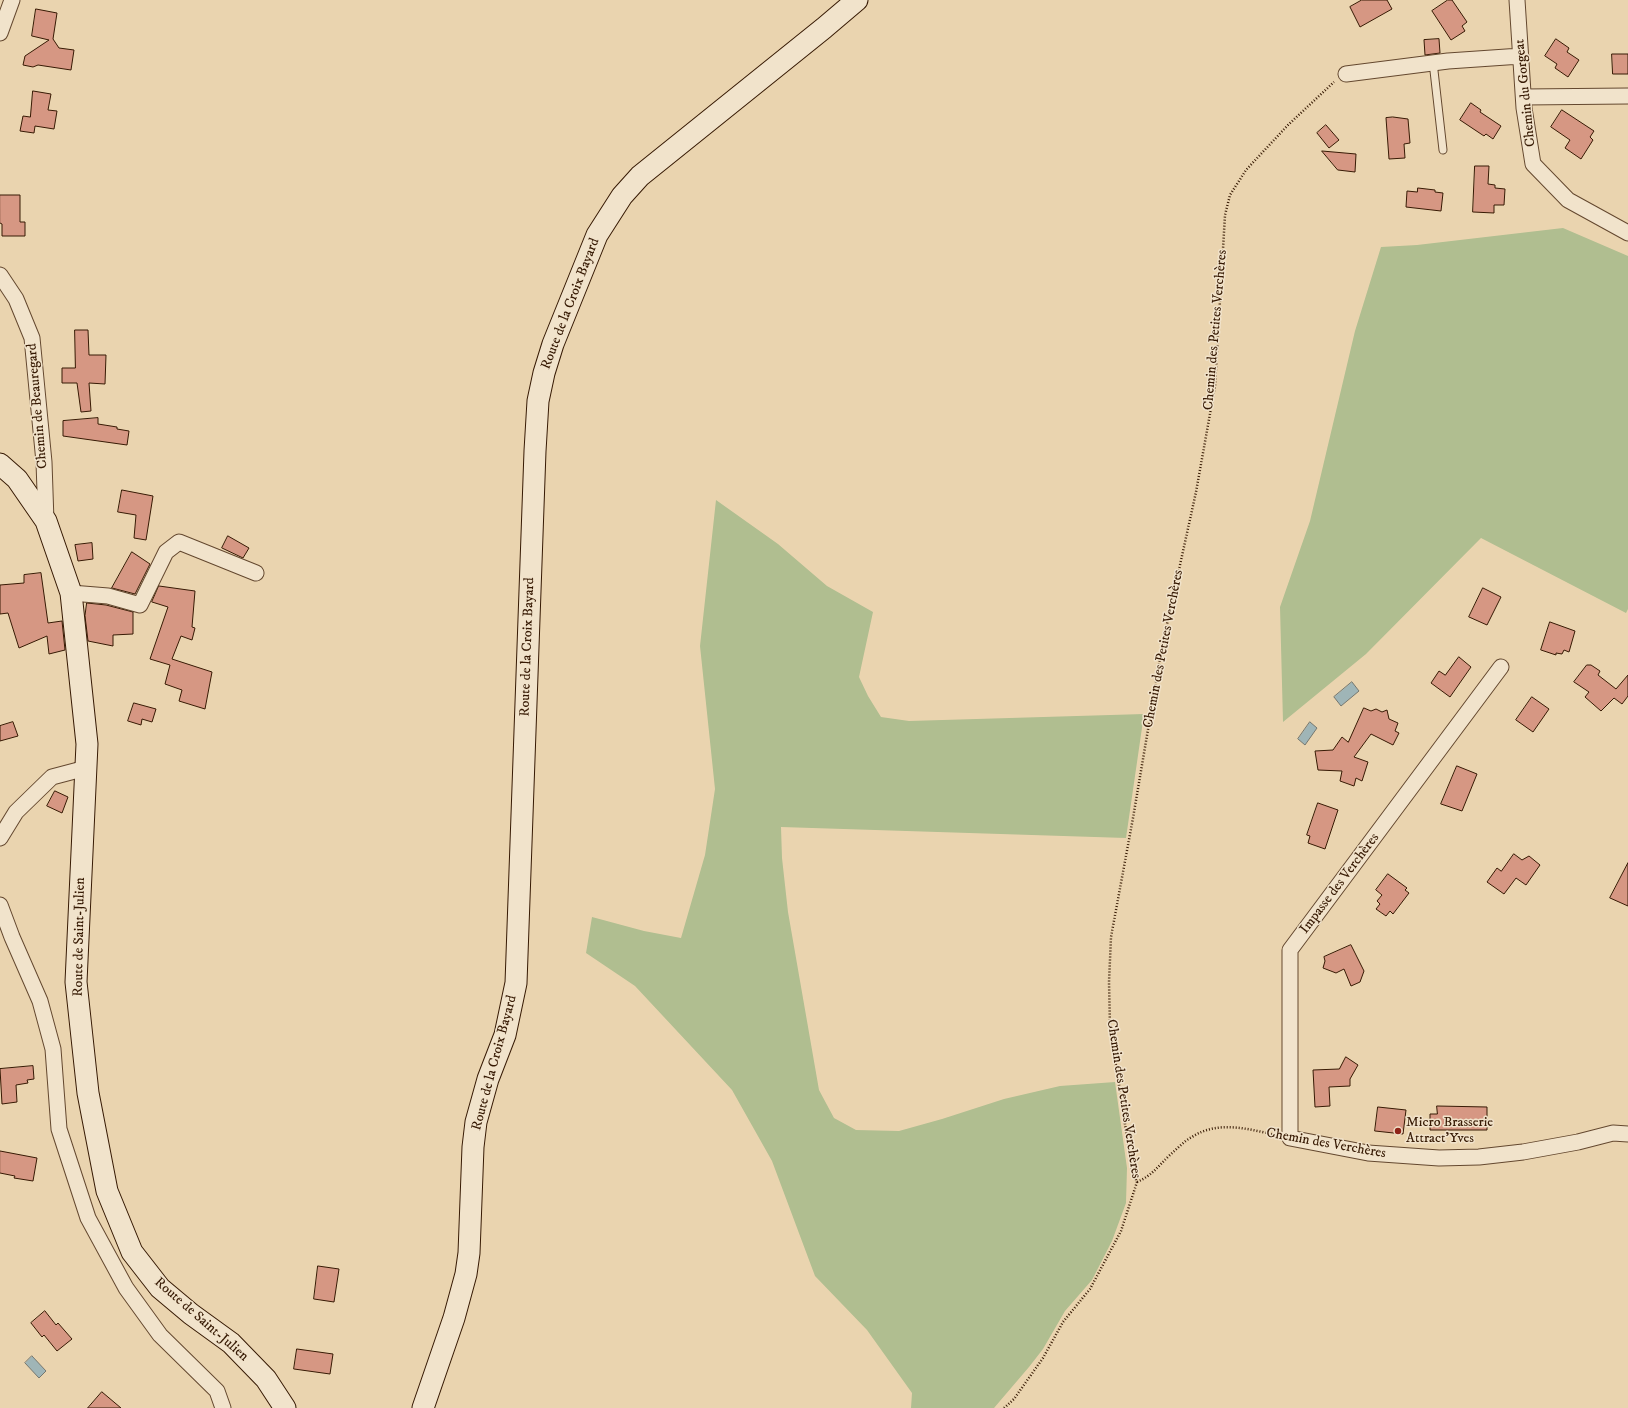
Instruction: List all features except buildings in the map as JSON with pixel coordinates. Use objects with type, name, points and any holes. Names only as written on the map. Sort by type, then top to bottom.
[{"type":"main road","name":"Route de la Croix Bayard","points":[[423,1408],[454,1318],[466,1274],[469,1253],[476,1122],[488,1079],[505,1035],[516,983],[535,451],[538,401],[544,373],[553,344],[590,251],[608,216],[622,196],[640,176],[857,0]]},
{"type":"main road","name":"Route de Saint-Julien","points":[[0,464],[17,480],[46,521],[71,593],[87,744],[76,982],[88,1093],[106,1191],[132,1252],[160,1288],[191,1314],[231,1344],[266,1379],[285,1408]]},
{"type":"street","points":[[0,33],[12,0]]},
{"type":"street","name":"Chemin du Gorgeat","points":[[1517,0],[1524,97],[1533,164],[1568,200],[1628,232]]},
{"type":"street","points":[[1346,74],[1433,62],[1521,56]]},
{"type":"street","points":[[1524,97],[1628,96]]},
{"type":"street","name":"Chemin de Beauregard","points":[[0,275],[16,299],[32,338],[44,462],[46,521]]},
{"type":"street","points":[[71,593],[108,596],[140,605],[166,552],[179,542],[256,573]]},
{"type":"street","name":"Impasse des Verchères","points":[[1290,1138],[1290,950],[1501,667]]},
{"type":"street","points":[[0,838],[16,812],[52,777],[86,768]]},
{"type":"street","points":[[0,904],[12,937],[40,1001],[53,1049],[59,1129],[88,1218],[130,1294],[160,1335],[217,1391],[223,1408]]},
{"type":"street","name":"Chemin des Verchères","points":[[1290,1138],[1368,1153],[1439,1158],[1479,1157],[1523,1152],[1578,1142],[1613,1133],[1628,1134]]},
{"type":"lane","points":[[1433,62],[1443,150]]},
{"type":"path","name":"Chemin des Petites Verchères","points":[[1004,1408],[1014,1399],[1043,1358],[1063,1322],[1090,1289],[1121,1231],[1137,1182],[1132,1170],[1110,1026],[1109,982],[1111,936],[1162,647],[1196,492],[1215,386],[1225,215],[1230,195],[1246,170],[1288,125],[1329,85],[1346,74]]},
{"type":"path","name":"Chemin des Verchères","points":[[1137,1182],[1148,1177],[1190,1137],[1213,1127],[1230,1127],[1252,1130],[1290,1138]]},
{"type":"green space","points":[[1563,228],[1628,256],[1628,609],[1626,613],[1481,538],[1366,654],[1283,722],[1280,607],[1310,521],[1355,331],[1381,247],[1417,245]]},
{"type":"green space","points":[[716,500],[778,544],[827,586],[873,612],[859,677],[868,696],[881,717],[909,721],[1144,714],[1126,838],[781,827],[782,858],[788,912],[819,1090],[834,1118],[856,1130],[899,1131],[1004,1099],[1060,1086],[1115,1082],[1127,1168],[1126,1203],[1112,1241],[1092,1280],[1065,1311],[1043,1349],[994,1408],[911,1408],[912,1393],[867,1330],[815,1276],[772,1161],[732,1090],[635,986],[586,953],[592,917],[644,931],[681,938],[705,855],[715,789],[700,646]]},
{"type":"shaded area","points":[[1352,682],[1359,691],[1341,706],[1334,697]]},
{"type":"shaded area","points":[[1310,722],[1317,728],[1305,745],[1298,739]]},
{"type":"shaded area","points":[[32,1356],[46,1371],[39,1378],[25,1363]]},
{"type":"place","name":"Micro Brasserie Attract'Yves","points":[[1398,1131]]}]
